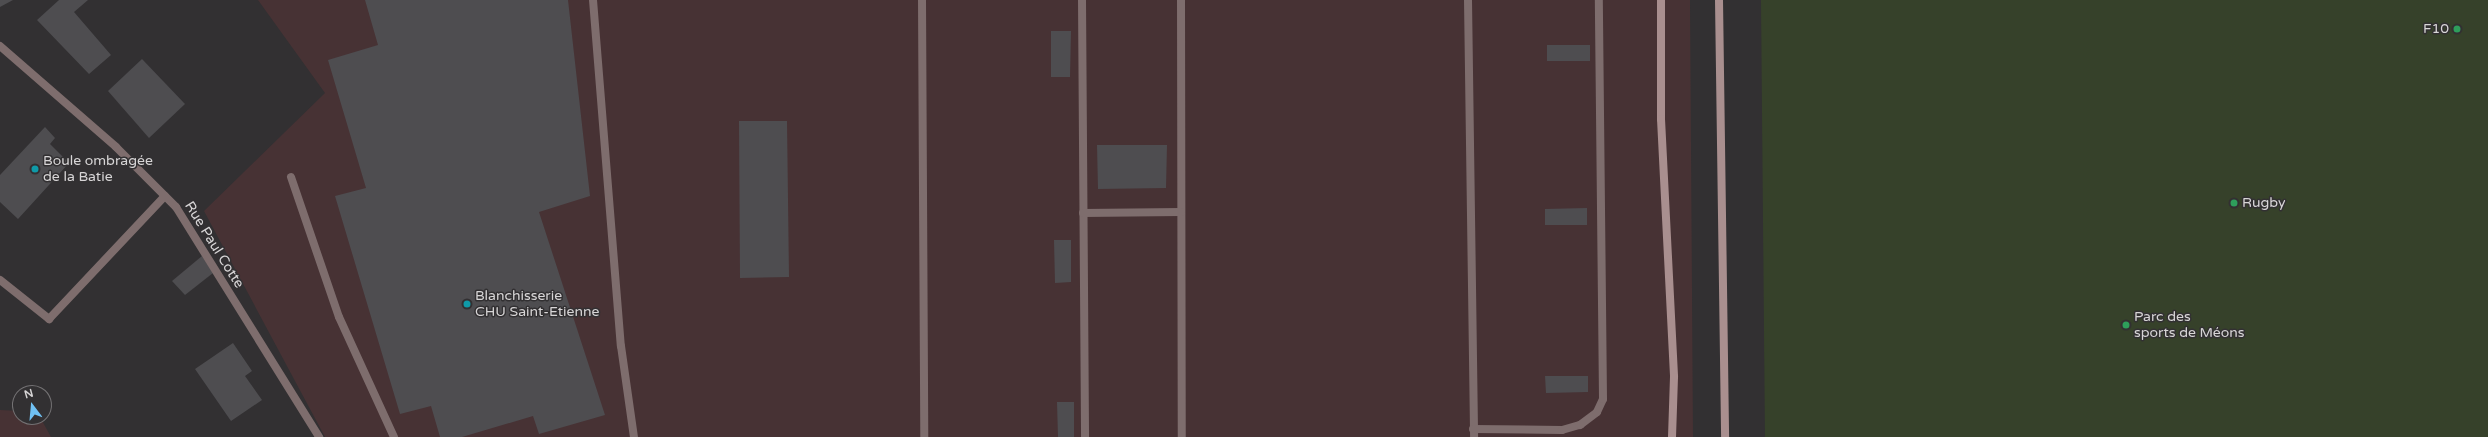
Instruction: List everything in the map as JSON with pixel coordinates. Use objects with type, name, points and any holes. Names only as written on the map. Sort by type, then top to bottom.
[{"type":"main road","points":[[1661,0],[1661,119],[1674,377],[1672,437]]},
{"type":"main road","points":[[1719,0],[1724,437]]},
{"type":"street","points":[[593,0],[621,346],[634,437]]},
{"type":"street","points":[[922,0],[924,437]]},
{"type":"street","points":[[1082,0],[1085,437]]},
{"type":"street","points":[[1181,0],[1182,437]]},
{"type":"street","points":[[1468,0],[1473,433],[1562,430],[1580,425],[1597,412],[1603,399],[1600,0]]},
{"type":"street","name":"Rue Paul Cotte","points":[[0,46],[116,147],[176,207],[319,437]]},
{"type":"street","points":[[291,177],[339,317],[394,437]]},
{"type":"street","points":[[0,280],[49,319],[165,196]]},
{"type":"street","points":[[1084,213],[1181,212]]},
{"type":"shaded area","points":[[258,0],[1690,0],[1693,437],[325,437],[204,211],[325,93]]},
{"type":"shaded area","points":[[0,410],[12,411],[12,425],[44,425],[51,437],[0,437]]},
{"type":"green space","name":"Rugby","points":[[1761,0],[2488,0],[2488,437],[1765,437]]},
{"type":"building","points":[[0,0],[13,0],[0,7]]},
{"type":"building","points":[[59,0],[88,0],[74,12],[111,55],[89,74],[37,20]]},
{"type":"building","name":"Blanchisserie CHU Saint-Etienne","points":[[365,0],[568,0],[590,196],[539,212],[605,415],[539,434],[533,416],[462,437],[440,437],[431,406],[400,414],[335,196],[366,188],[328,60],[378,45]]},
{"type":"building","points":[[1051,31],[1071,31],[1070,77],[1051,77]]},
{"type":"building","points":[[1547,45],[1590,45],[1590,61],[1547,61]]},
{"type":"building","points":[[142,59],[185,104],[149,138],[108,91]]},
{"type":"building","points":[[739,121],[787,121],[789,277],[740,278]]},
{"type":"building","name":"Boule ombragée de la Batie","points":[[45,127],[55,138],[50,144],[69,163],[18,219],[0,202],[0,175]]},
{"type":"building","points":[[1097,145],[1167,145],[1166,188],[1098,189]]},
{"type":"building","points":[[1587,208],[1587,225],[1545,225],[1545,209]]},
{"type":"building","points":[[1054,240],[1071,240],[1071,282],[1055,283]]},
{"type":"building","points":[[202,256],[213,273],[185,295],[172,281]]},
{"type":"building","points":[[233,343],[252,371],[245,376],[262,400],[231,421],[195,369]]},
{"type":"building","points":[[1545,376],[1588,376],[1588,392],[1546,393]]},
{"type":"building","points":[[1057,402],[1074,402],[1074,437],[1058,437]]},
{"type":"place","name":"F10","points":[[2457,29]]},
{"type":"place","name":"Boule ombragée de la Batie","points":[[35,169]]},
{"type":"place","name":"Rugby","points":[[2234,203]]},
{"type":"place","name":"Blanchisserie CHU Saint-Etienne","points":[[467,304]]},
{"type":"place","name":"Parc des sports de Méons","points":[[2126,325]]}]
